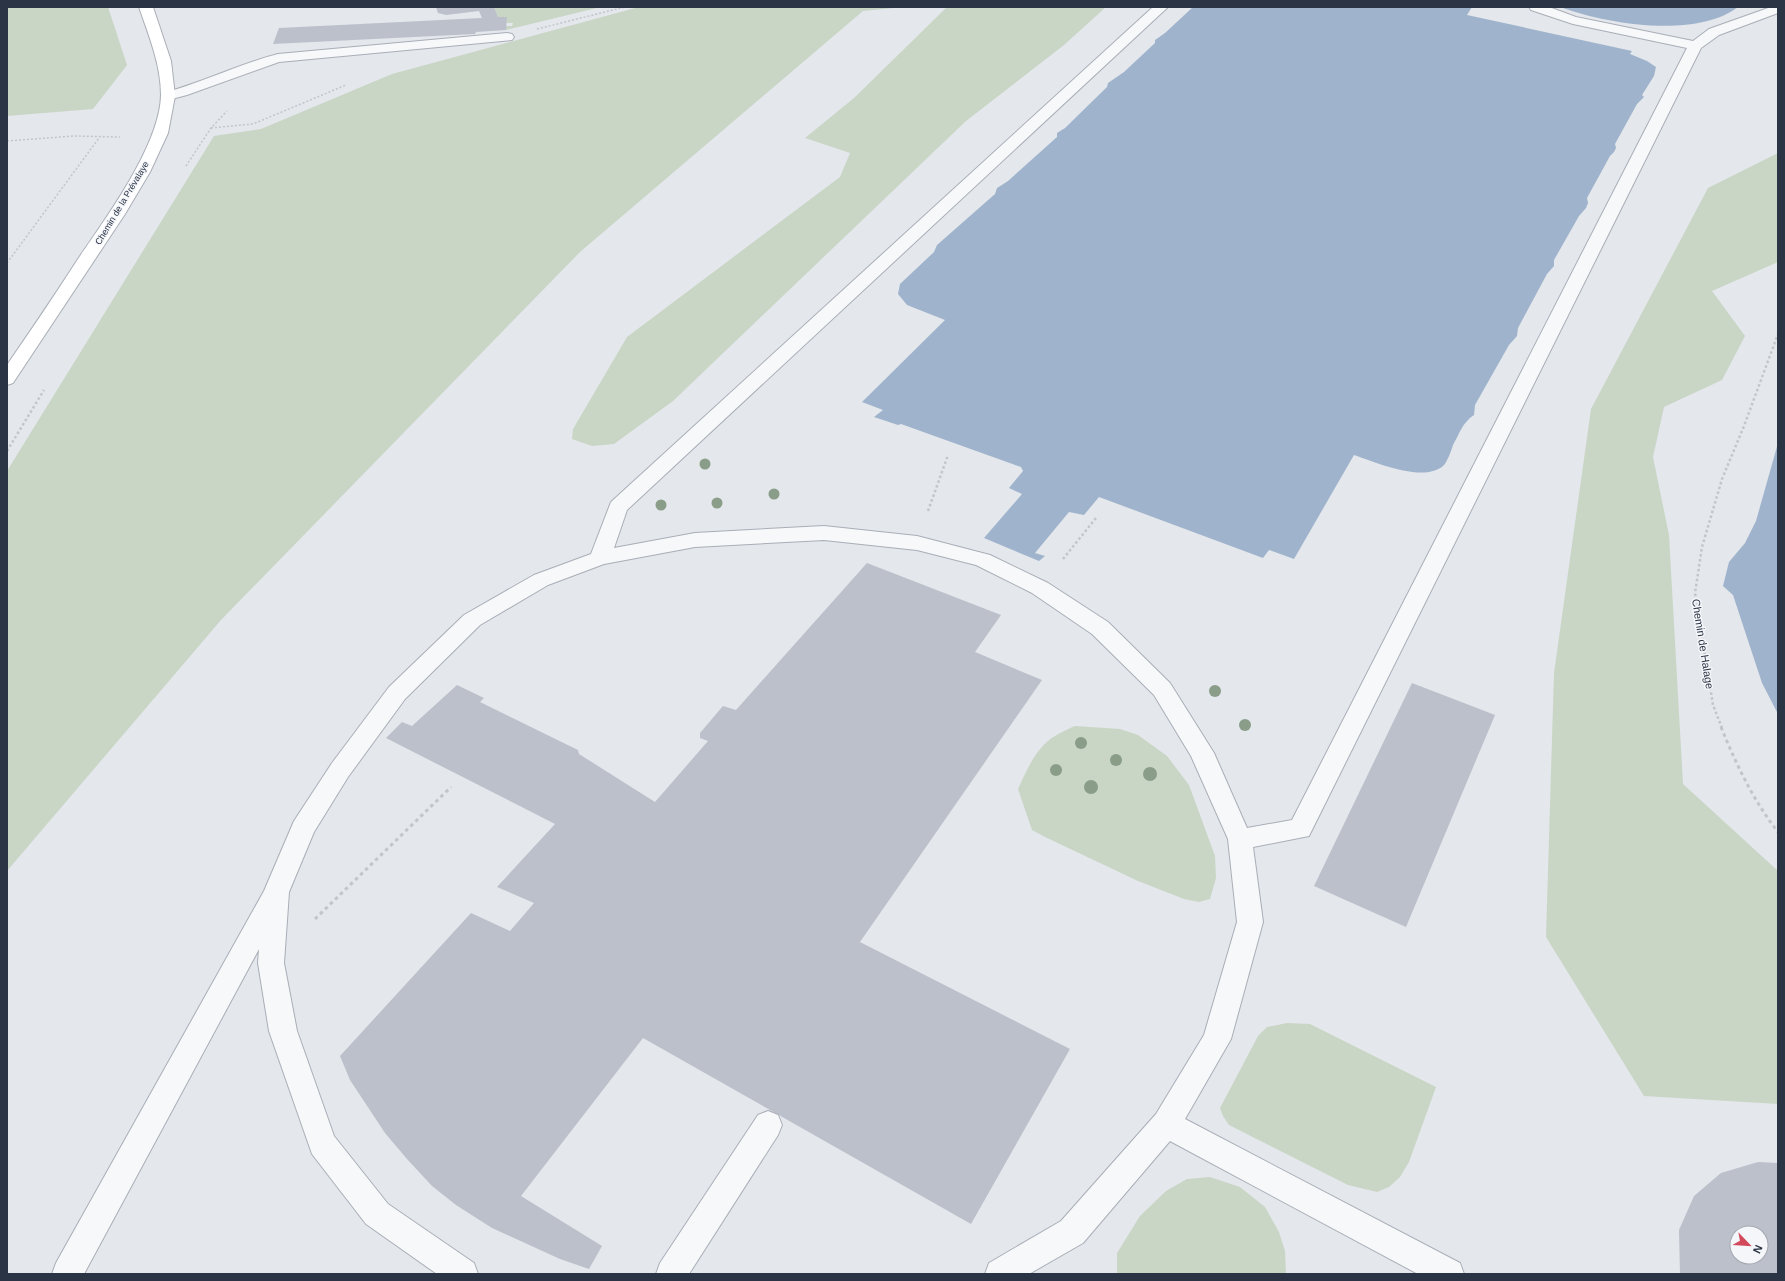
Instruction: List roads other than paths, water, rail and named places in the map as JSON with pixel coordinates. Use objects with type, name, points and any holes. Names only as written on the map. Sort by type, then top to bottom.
[{"type":"street","name":"Chemin de la Prévalaye","points":[[7,379],[117,214],[142,172],[161,132],[168,96],[164,61],[146,7]]},
{"type":"street","points":[[600,558],[618,507],[1161,7]]},
{"type":"street","points":[[1536,7],[1573,20],[1695,46]]},
{"type":"street","points":[[1240,839],[1300,829],[1695,46],[1714,32],[1778,9]]},
{"type":"street","points":[[168,96],[214,82],[253,64],[278,58],[508,37]]},
{"type":"street","points":[[67,1274],[276,892],[303,828],[340,770],[397,693],[472,620],[541,580],[600,558],[695,540],[824,533],[917,543],[982,560],[1040,588],[1100,628],[1162,690],[1202,753],[1240,839],[1250,922],[1218,1039],[1166,1124],[1072,1232],[1000,1274]]},
{"type":"street","points":[[276,892],[271,963],[283,1031],[322,1144],[378,1214],[463,1274]]},
{"type":"street","points":[[1166,1124],[1449,1274]]},
{"type":"street","points":[[671,1274],[768,1125]]},
{"type":"water","points":[[1193,7],[1472,7],[1467,15],[1632,51],[1630,54],[1647,61],[1656,67],[1654,76],[1642,95],[1644,97],[1637,104],[1615,144],[1616,148],[1614,152],[1610,156],[1587,198],[1588,203],[1586,208],[1579,216],[1554,260],[1554,266],[1547,274],[1518,328],[1517,336],[1509,345],[1475,405],[1474,415],[1462,428],[1444,465],[1436,470],[1413,472],[1400,470],[1354,455],[1294,559],[1269,550],[1263,558],[1099,497],[1084,515],[1069,512],[1035,553],[1045,556],[1039,561],[984,538],[1022,494],[1009,488],[1023,471],[1021,467],[901,424],[898,425],[874,417],[883,410],[862,402],[945,320],[907,305],[898,294],[900,284],[934,252],[937,245],[995,194],[997,188],[1008,181],[1057,137],[1057,133],[1065,128],[1107,87],[1108,83],[1124,72],[1155,43],[1155,40],[1165,33]]},
{"type":"water","points":[[1560,7],[1738,7],[1720,17],[1699,23],[1675,26],[1625,23],[1601,19]]},
{"type":"water","points":[[1778,443],[1778,714],[1762,683],[1733,595],[1723,586],[1729,562],[1745,543],[1756,521]]}]
